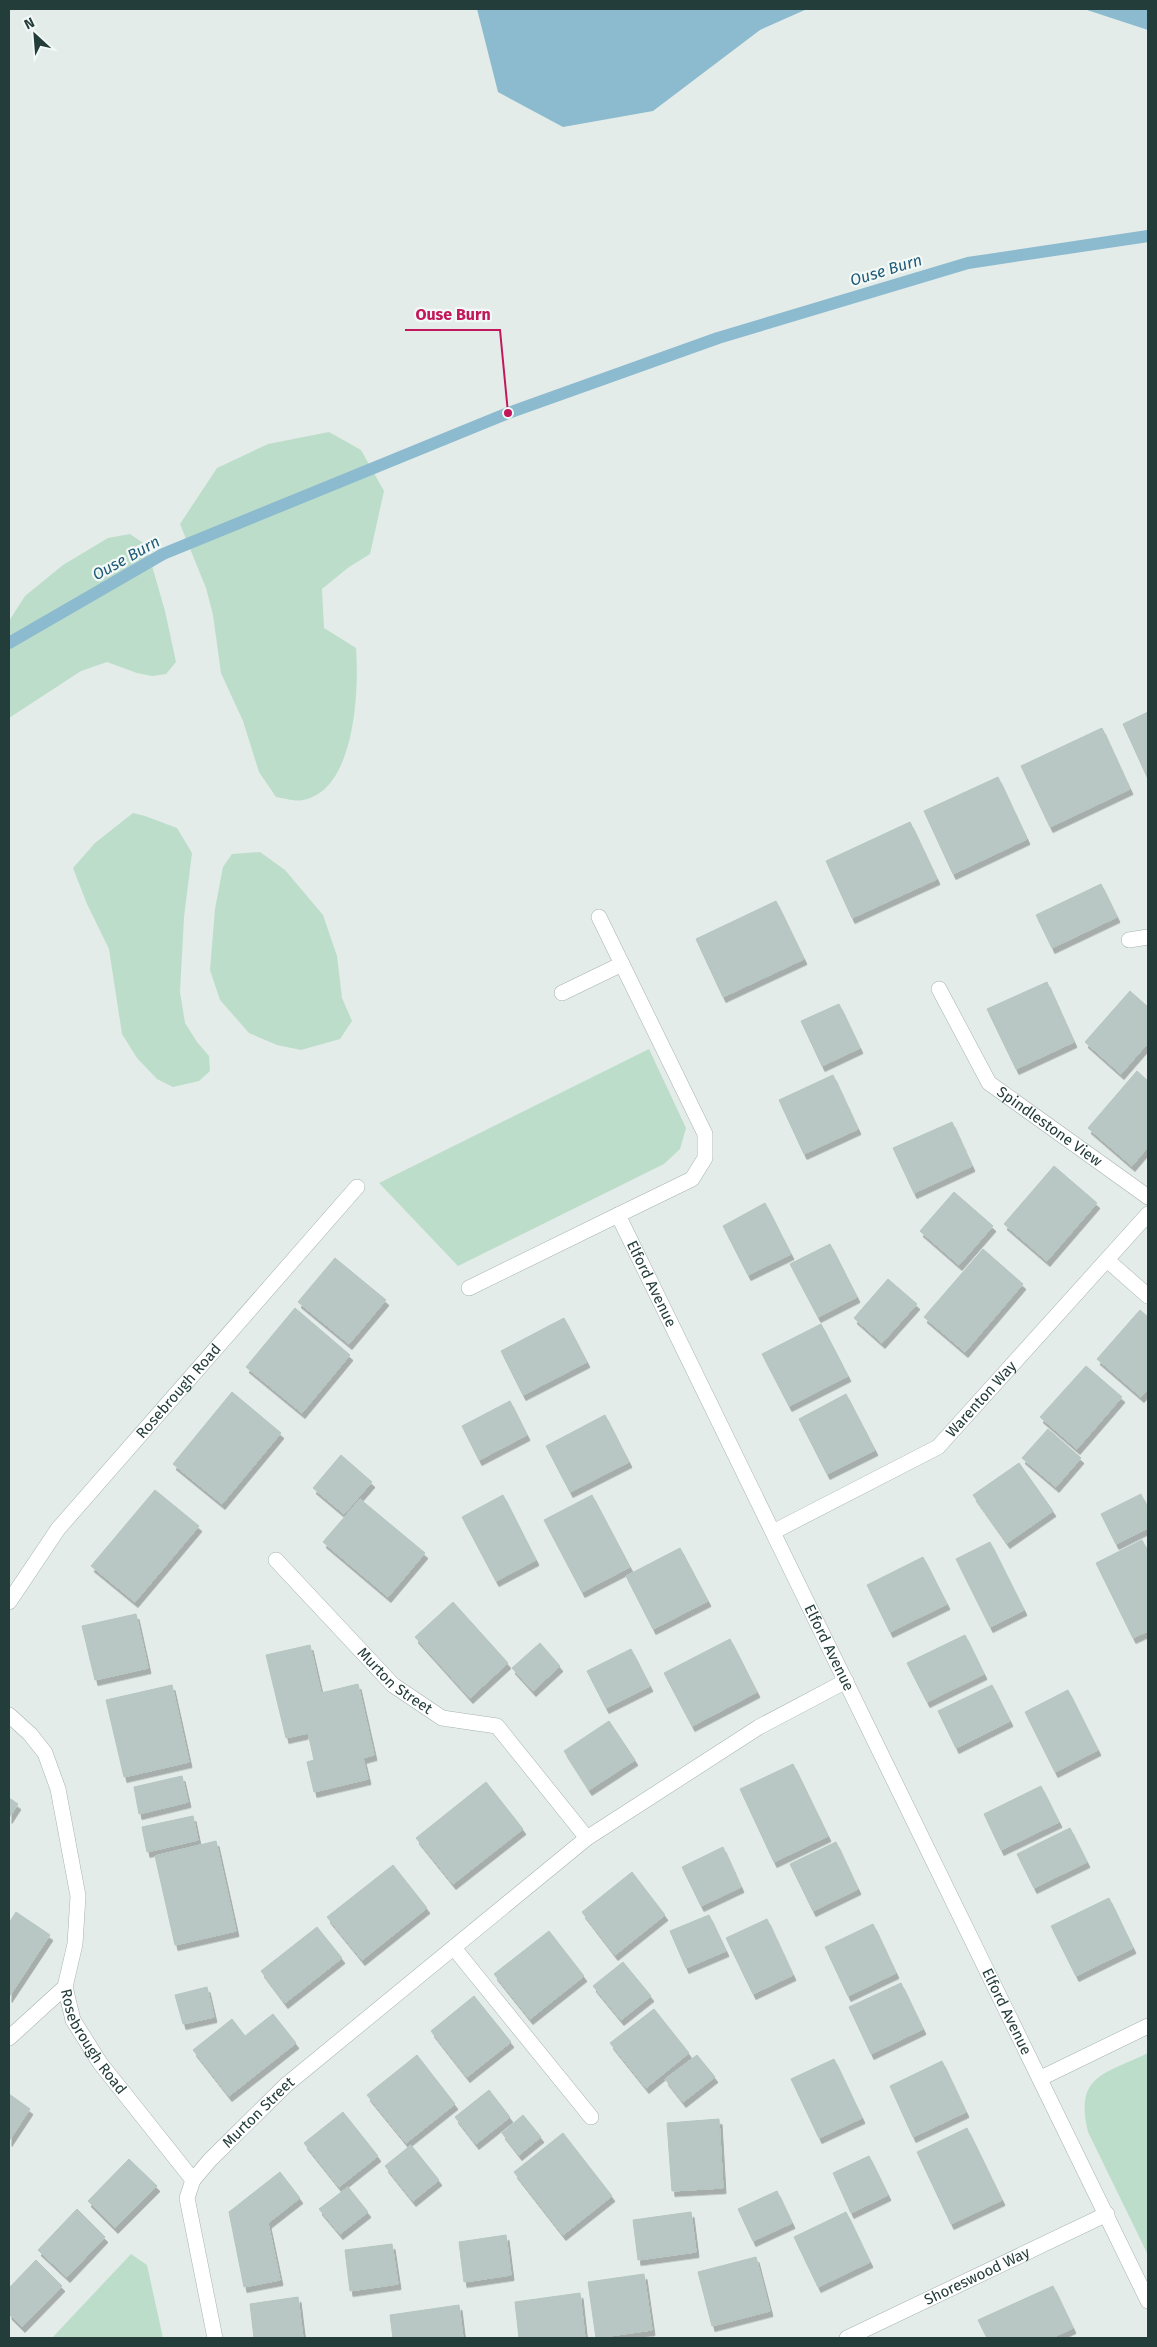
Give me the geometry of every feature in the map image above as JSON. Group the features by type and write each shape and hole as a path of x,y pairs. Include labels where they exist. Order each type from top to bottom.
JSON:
{"street":[{"path":"469,1288 692,1179 705,1158 705,1134 599,917"},
{"path":"1129,940 1148,937"},
{"path":"562,993 622,964"},
{"name":"Spindlestone View","path":"940,990 989,1083 1148,1197"},
{"name":"Rosebrough Road","path":"9,1602 58,1529 357,1187"},
{"name":"Warenton Way","path":"773,1532 938,1447 1148,1214"},
{"name":"Elford Avenue","path":"618,1215 1041,2078 1148,2301"},
{"path":"1107,1260 1148,1296"},
{"name":"Murton Street","path":"276,1560 393,1685 442,1718 497,1726 587,1838"},
{"name":"Murton Street","path":"215,2338 187,2198 193,2180 210,2160 286,2085 587,1838 759,1727 846,1681"},
{"name":"Rosebrough Road","path":"9,1715 30,1734 45,1754 58,1789 78,1896 75,1944 65,1987 73,2020 100,2063 193,2180"},
{"path":"454,1948 592,2117"},
{"path":"9,2038 65,1987"},
{"path":"1041,2078 1148,2026"},
{"name":"Shoreswood Way","path":"847,2338 1107,2214"}],"green space":[{"path":"329,432 361,450 384,491 370,554 349,567 322,589 324,628 356,648 355,711 344,758 334,778 321,792 303,800 293,800 276,797 259,772 243,721 221,673 213,615 206,588 180,524 217,468 268,444"},
{"path":"130,534 146,545 165,611 176,662 166,674 152,676 137,673 107,662 81,671 9,718 9,621 25,596 63,565 108,538"},
{"path":"133,813 177,828 192,853 184,917 180,992 185,1023 209,1056 210,1071 199,1081 173,1087 157,1079 137,1058 122,1034 109,949 87,904 73,868 95,843"},
{"path":"260,852 285,870 323,915 337,956 342,998 352,1021 340,1039 301,1050 277,1045 249,1033 220,1000 210,970 215,909 223,867 232,854"},
{"path":"649,1049 686,1128 680,1149 664,1164 458,1266 379,1183"},
{"path":"1148,2053 1148,2255 1088,2132 1085,2099 1089,2087 1106,2072"},
{"path":"131,2254 147,2265 163,2338 52,2338"}],"water":[{"path":"477,9 807,9 760,30 653,111 563,127 498,92"},
{"path":"1084,9 1148,9 1148,30"}],"building":[{"path":"1148,712 1148,779 1123,724"},
{"path":"1102,728 1130,789 1050,827 1021,766"},
{"path":"998,777 1027,839 953,874 924,811"},
{"path":"910,822 937,879 852,918 826,861"},
{"path":"1101,884 1117,917 1052,948 1036,915"},
{"path":"776,901 804,959 723,997 696,939"},
{"path":"1047,982 1074,1042 1016,1069 987,1009"},
{"path":"1130,991 1148,1007 1148,1043 1121,1074 1085,1042"},
{"path":"839,1004 860,1048 822,1066 801,1021"},
{"path":"1137,1071 1148,1081 1148,1147 1132,1166 1088,1128"},
{"path":"833,1075 858,1129 804,1154 779,1100"},
{"path":"952,1122 972,1166 914,1193 893,1148"},
{"path":"1054,1166 1097,1203 1047,1261 1004,1224"},
{"path":"954,1192 993,1226 959,1265 920,1231"},
{"path":"765,1203 791,1254 748,1275 723,1226"},
{"path":"830,1244 857,1297 818,1317 790,1264"},
{"path":"983,1249 1023,1284 965,1352 924,1317"},
{"path":"335,1258 386,1300 349,1344 298,1302"},
{"path":"888,1279 917,1304 882,1343 854,1318"},
{"path":"295,1308 350,1355 302,1413 246,1367"},
{"path":"1140,1310 1148,1317 1148,1389 1141,1397 1097,1359"},
{"path":"564,1318 587,1362 523,1395 501,1351"},
{"path":"821,1324 848,1376 789,1406 762,1354"},
{"path":"1086,1366 1122,1397 1077,1449 1040,1417"},
{"path":"232,1392 281,1433 222,1504 173,1464"},
{"path":"846,1394 875,1450 827,1474 799,1419"},
{"path":"510,1401 527,1435 479,1460 462,1426"},
{"path":"605,1415 629,1462 570,1492 546,1446"},
{"path":"1048,1429 1081,1458 1056,1487 1022,1458"},
{"path":"341,1455 372,1482 344,1514 313,1488"},
{"path":"1019,1463 1053,1511 1007,1543 973,1495"},
{"path":"155,1490 199,1526 135,1602 91,1566"},
{"path":"1141,1494 1148,1509 1148,1528 1116,1544 1101,1514"},
{"path":"503,1495 536,1560 496,1581 462,1517"},
{"path":"592,1495 630,1567 582,1592 544,1520"},
{"path":"360,1499 425,1553 388,1597 323,1542"},
{"path":"1142,1540 1148,1552 1148,1631 1133,1638 1096,1563"},
{"path":"990,1542 1024,1610 990,1627 956,1559"},
{"path":"680,1548 708,1601 653,1629 626,1576"},
{"path":"923,1557 947,1604 890,1632 867,1585"},
{"path":"453,1602 508,1663 470,1698 415,1637"},
{"path":"136,1614 148,1668 95,1680 82,1626"},
{"path":"965,1635 984,1674 927,1702 907,1663"},
{"path":"730,1639 757,1692 692,1726 664,1673"},
{"path":"540,1643 560,1666 533,1691 512,1668"},
{"path":"310,1645 321,1693 358,1684 374,1755 363,1758 368,1779 314,1792 307,1762 314,1760 308,1733 286,1738 266,1655"},
{"path":"631,1649 650,1686 606,1708 587,1671"},
{"path":"172,1685 189,1762 124,1777 106,1700"},
{"path":"992,1685 1010,1721 956,1748 938,1711"},
{"path":"1068,1690 1098,1750 1055,1772 1025,1712"},
{"path":"609,1721 635,1760 589,1790 564,1751"},
{"path":"793,1764 828,1836 774,1862 740,1789"},
{"path":"182,1776 188,1802 139,1814 134,1787"},
{"path":"486,1782 523,1829 453,1884 416,1838"},
{"path":"1041,1786 1059,1822 1001,1850 984,1814"},
{"path":"9,1798 18,1804 9,1818"},
{"path":"193,1816 198,1840 147,1852 142,1827"},
{"path":"1070,1828 1087,1862 1034,1888 1017,1854"},
{"path":"216,1841 236,1931 175,1945 155,1856"},
{"path":"836,1842 858,1889 813,1911 790,1864"},
{"path":"723,1847 741,1887 701,1906 682,1867"},
{"path":"393,1865 427,1908 362,1960 327,1917"},
{"path":"632,1872 665,1915 615,1955 582,1912"},
{"path":"1109,1898 1133,1948 1076,1976 1051,1926"},
{"path":"16,1912 50,1935 9,1997 9,1923"},
{"path":"709,1915 726,1951 686,1968 670,1931"},
{"path":"767,1919 793,1975 753,1994 726,1938"},
{"path":"873,1924 896,1973 848,1996 825,1947"},
{"path":"317,1927 342,1958 285,2003 261,1971"},
{"path":"549,1931 584,1976 530,2019 494,1974"},
{"path":"623,1962 651,1996 621,2020 593,1986"},
{"path":"901,1983 923,2029 871,2054 849,2007"},
{"path":"207,1987 214,2017 183,2024 175,1995"},
{"path":"474,1996 511,2042 467,2077 431,2031"},
{"path":"654,2009 689,2053 646,2088 610,2043"},
{"path":"273,2014 296,2043 229,2096 193,2050 232,2019 245,2036"},
{"path":"417,2055 455,2104 406,2143 367,2095"},
{"path":"697,2055 715,2077 683,2102 665,2079"},
{"path":"834,2059 862,2118 819,2138 791,2079"},
{"path":"942,2061 966,2112 913,2137 890,2086"},
{"path":"489,2090 510,2117 476,2144 455,2117"},
{"path":"9,2094 30,2109 9,2141"},
{"path":"343,2112 378,2156 339,2187 304,2143"},
{"path":"523,2115 541,2137 519,2155 502,2133"},
{"path":"719,2119 723,2188 672,2191 667,2123"},
{"path":"967,2128 1002,2200 951,2224 917,2152"},
{"path":"563,2133 612,2196 563,2235 514,2172"},
{"path":"411,2145 439,2180 413,2201 385,2166"},
{"path":"869,2156 888,2195 851,2213 833,2173"},
{"path":"129,2159 157,2186 115,2228 88,2201"},
{"path":"280,2172 300,2198 268,2223 280,2280 244,2287 229,2212"},
{"path":"348,2187 368,2212 340,2234 319,2209"},
{"path":"777,2191 792,2223 753,2241 738,2209"},
{"path":"77,2209 105,2237 67,2277 38,2250"},
{"path":"691,2212 696,2252 638,2260 633,2220"},
{"path":"846,2212 870,2262 818,2287 794,2237"},
{"path":"506,2235 511,2275 464,2282 459,2242"},
{"path":"392,2244 398,2284 350,2291 345,2250"},
{"path":"756,2257 770,2311 712,2326 698,2272"},
{"path":"36,2260 62,2286 22,2327 9,2314 9,2288"},
{"path":"644,2274 652,2330 596,2338 588,2282"},
{"path":"1053,2286 1073,2328 1052,2338 987,2338 978,2320"},
{"path":"580,2293 585,2338 519,2338 515,2302"},
{"path":"298,2297 303,2338 254,2338 250,2304"},
{"path":"459,2305 463,2338 393,2338 390,2315"}],"waterway":[{"name":"Ouse Burn","path":"9,643 163,554 508,413 718,338 968,263 1148,236"}],"place":[{"name":"Ouse Burn","path":"508,413"}]}
